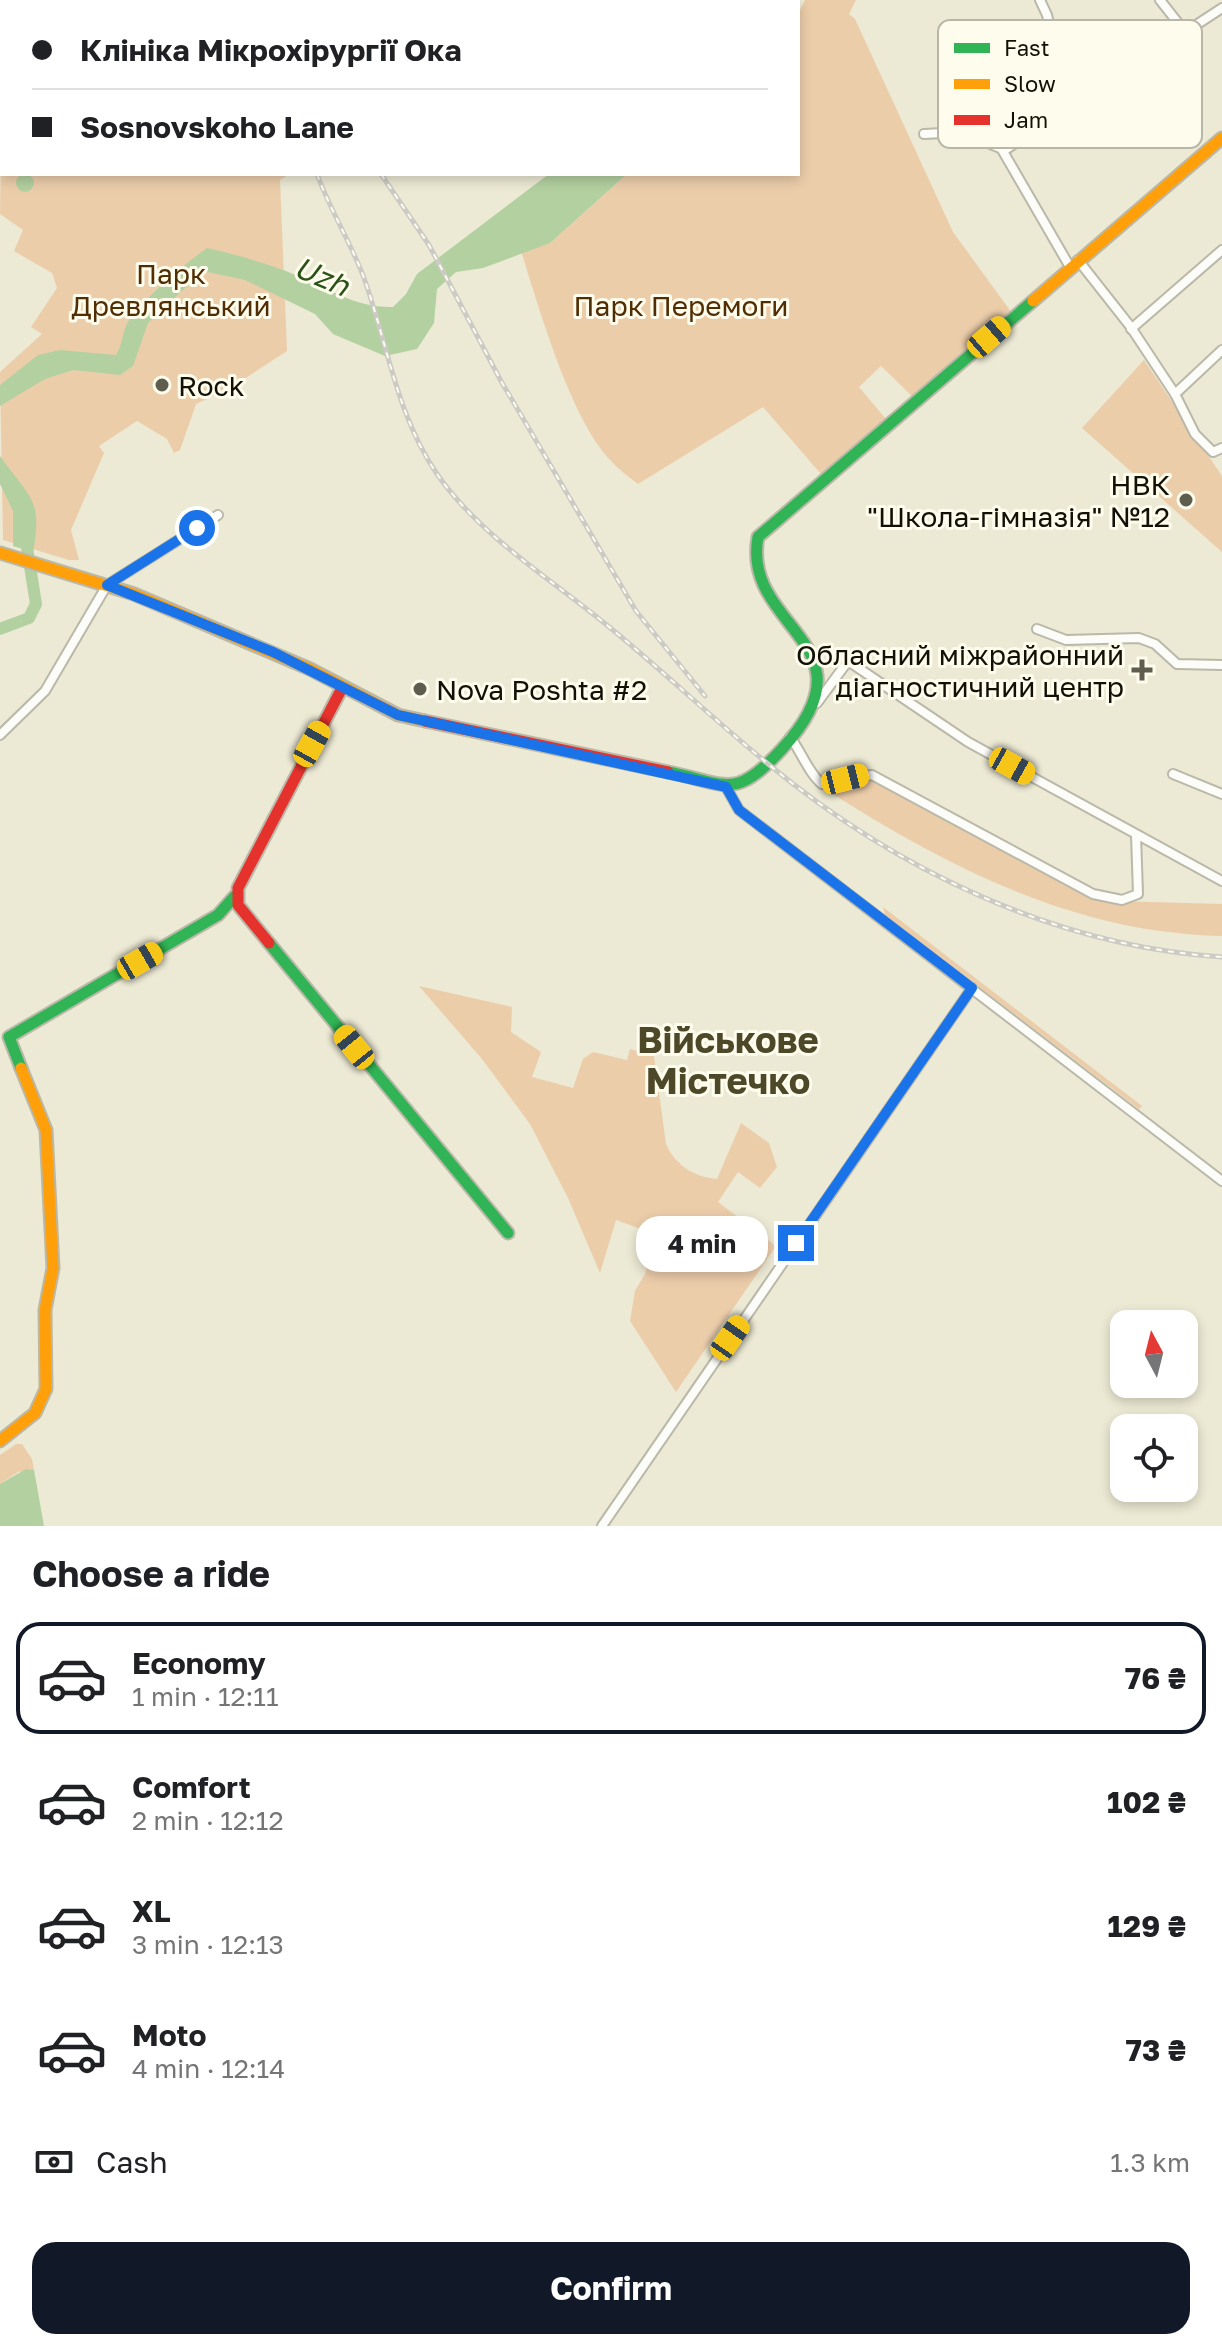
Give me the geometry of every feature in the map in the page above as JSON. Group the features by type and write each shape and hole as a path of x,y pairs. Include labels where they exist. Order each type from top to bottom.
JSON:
{"street":[{"path":"1040,0 1048,20"},
{"path":"1160,0 1176,20"},
{"path":"1202,22 1222,8"},
{"path":"924,134 938,133"},
{"path":"838,675 827,675 755,573 753,551 758,537 1222,138"},
{"path":"1000,148 1005,150 1074,263 1131,329 1175,394 1195,434 1209,449 1219,450"},
{"path":"1131,329 1222,250"},
{"path":"1175,394 1222,350"},
{"path":"0,735 45,691 107,585 218,515"},
{"path":"0,553 107,585 214,626 398,715 726,787 750,777 771,759 848,661 968,742 1222,881"},
{"path":"1037,629 1066,640 1139,638 1155,644 1177,664 1222,665"},
{"path":"814,659 819,688 814,706"},
{"path":"0,1441 35,1413 46,1389 45,1310 53,1268 46,1130 5,1040 218,915 235,896 342,688"},
{"path":"790,737 808,761 814,777 822,784 866,774 875,776 1093,894 1122,900 1138,894 1136,835"},
{"path":"1173,774 1222,794"},
{"path":"726,787 739,810 1222,1181"},
{"path":"235,896 244,914 508,1233"},
{"path":"602,1526 972,988"}],"green space":[{"name":"Парк Перемоги","path":"805,0 856,0 849,14 855,19 953,232 1012,313 913,397 881,366 859,387 886,419 821,474 763,407 638,484 610,460 582,417 557,361 521,251 550,243 625,176 800,176 800,10"},
{"name":"Парк Древлянський","path":"1,176 286,176 280,180 287,351 229,389 196,404 180,450 174,453 167,439 137,421 99,446 104,453 71,530 79,560 69,560 3,540 0,372 42,334 31,327 57,288 52,273 14,251 23,230 0,214"},
{"path":"1144,360 1222,476 1222,552 1082,428"},
{"path":"864,777 1091,896 1115,901 1222,904 1222,936 1167,932 1115,923 1014,891 918,844 825,789"},
{"path":"883,907 1142,1106 1139,1109 885,915"},
{"path":"419,986 512,1007 511,1032 541,1052 532,1077 573,1088 583,1059 593,1052 627,1060 630,1049 654,1056 666,1144 680,1164 693,1173 717,1179 741,1123 769,1143 777,1167 760,1188 738,1172 718,1202 776,1246 676,1392 630,1321 635,1291 645,1274 655,1234 616,1220 600,1273 568,1198 530,1124 482,1059"},
{"path":"16,1444 22,1444 32,1459 34,1470 18,1472 0,1484 0,1455"}],"shaded area":[{"path":"20,176 30,176 33,180 31,189 25,192 16,183"},
{"path":"546,176 625,176 550,243 483,268 456,272 437,289 434,323 417,349 385,356 333,334 315,314 245,280 203,271 148,323 133,366 120,375 73,370 45,379 0,406 0,385 38,355 60,350 116,355 131,317 175,273 207,248 276,268 344,297 379,307 393,307 406,294 417,274"},
{"path":"0,456 32,500 36,521 33,552 13,546 13,511 0,484"},
{"path":"26,1469 34,1470 44,1526 0,1526 0,1484"}],"waterway":[{"name":"Uzh","path":"0,629 29,618 36,604 25,535"}],"railway":[{"path":"318,176 364,278 402,403 423,451 454,496 495,537 608,626 767,763 816,801 923,868 980,896 1038,919 1098,937 1159,950 1222,957"},
{"path":"382,176 429,245 501,381 636,611 705,696"}],"traffic: fast":[{"path":"668,772 718,784 741,782 766,765 782,749 808,713 817,684 813,660 768,594 758,568 758,537 1033,301"},
{"path":"21,1068 9,1037 218,915 235,896"},
{"path":"269,943 508,1233"}],"traffic: slow":[{"path":"1033,301 1222,138"},
{"path":"0,553 134,594 310,669 398,715 425,721"},
{"path":"0,1441 35,1413 46,1389 45,1310 53,1268 46,1130 21,1068"}],"traffic: jam":[{"path":"269,943 238,905 238,888 342,688"},
{"path":"425,721 668,772"}],"place":[{"name":"Rock","path":"162,385"},
{"name":"НВК \"Школа-гімназія\" №12","path":"1186,500"},
{"name":"Обласний міжрайонний діагностичний центр","path":"1142,670"},
{"name":"Nova Poshta #2","path":"420,689"}],"district":[{"name":"Військове Містечко","path":"728,1060"}],"route":[{"path":"197,528 107,585 273,652 398,715 684,775 726,787 739,810 972,988 796,1243"}]}
